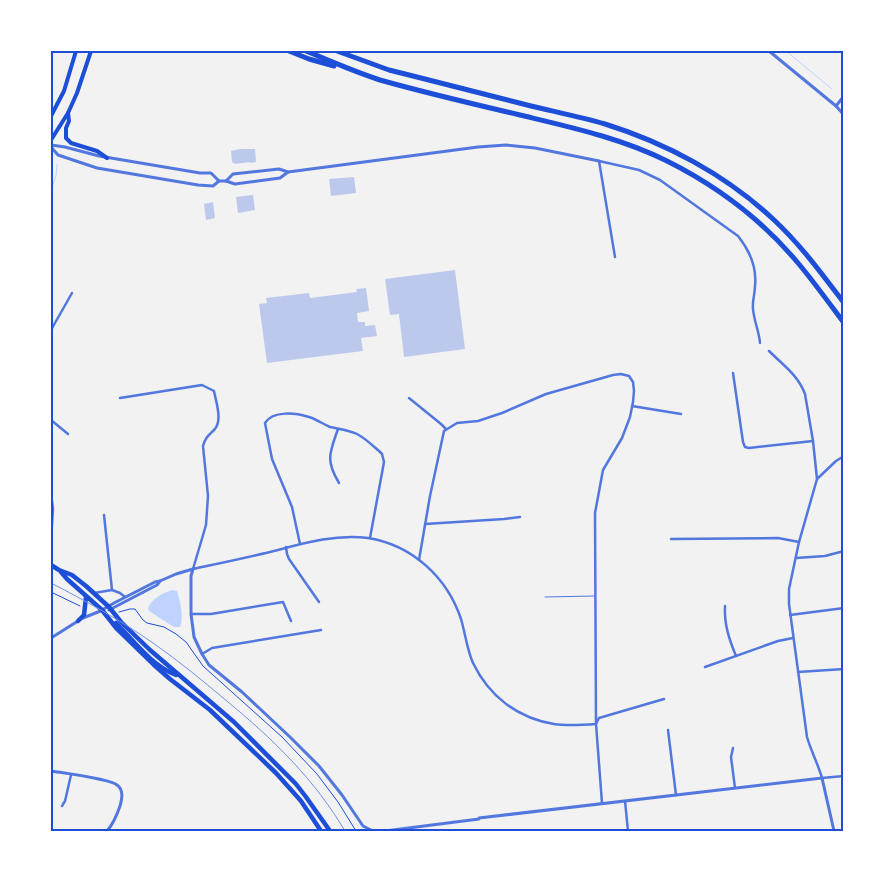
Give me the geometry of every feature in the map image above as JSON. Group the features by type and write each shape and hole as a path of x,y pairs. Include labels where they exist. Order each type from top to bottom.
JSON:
{"highway":[{"path":"289,51 309,59 407,87 605,137 667,161 694,176 749,214 798,262 844,323"},
{"path":"306,51 370,76"},
{"path":"337,51 398,72 604,124 651,141 677,153 735,188 773,219 800,247 844,303"}],"main road":[{"path":"51,116 64,91 76,51"},
{"path":"51,140 78,93 90,51"},
{"path":"68,113 69,121 66,128 66,138 71,143 97,151 107,158"},
{"path":"51,565 72,575 94,593 121,622 214,704 281,768 306,797 330,831"},
{"path":"59,570 161,667 180,676"},
{"path":"78,621 84,615 86,597"},
{"path":"102,610 117,629 154,665 210,710 276,773 301,801 321,831"}],"street":[{"path":"769,51 836,106 844,115"},
{"path":"836,106 844,96"},
{"path":"226,180 233,174 280,169 288,172 478,146 506,145 535,148 639,170 660,180 738,236 746,246 754,269 755,285 752,306 760,343"},
{"path":"51,146 65,146 107,158 211,174 219,181"},
{"path":"51,146 58,155 97,168 198,185 213,186 219,181 226,180 235,184 280,178 288,172"},
{"path":"599,161 615,257"},
{"path":"51,330 72,293"},
{"path":"769,351 798,378 805,394 813,441 817,479 799,542 789,589 790,615 807,737 810,749 818,764 834,831"},
{"path":"733,373 742,442 745,447 813,441"},
{"path":"419,560 444,431 456,423 478,421 546,394 614,375 629,376 633,382 634,391 632,406 622,438 603,470 595,513 596,724 602,803"},
{"path":"120,398 202,385 214,391 218,409 218,422 215,429 204,440 203,446 208,496 206,525 192,576 191,614 194,637 209,664 242,692 319,766 342,795 362,826 373,831"},
{"path":"409,398 446,430"},
{"path":"632,406 681,414"},
{"path":"300,544 292,507 272,459 265,423 272,416 294,414 308,417 329,426 357,434 382,454 384,462 370,539"},
{"path":"51,420 68,434"},
{"path":"338,428 330,459 332,472 339,483"},
{"path":"817,479 836,460 844,456"},
{"path":"51,540 52,500"},
{"path":"104,515 112,590"},
{"path":"425,524 520,517"},
{"path":"109,608 125,597 176,574 300,544 349,537 370,539 397,547 419,560 438,578 450,595 460,618 473,664 486,684 501,701 514,711 536,720 555,724 596,724"},
{"path":"671,539 778,538 799,542"},
{"path":"286,547 289,559 319,602"},
{"path":"796,558 825,556 844,551"},
{"path":"51,638 89,615 109,608 157,585 160,581"},
{"path":"94,593 112,590 125,597"},
{"path":"191,614 211,614 283,602 292,621"},
{"path":"725,606 728,635 736,656"},
{"path":"790,615 844,608"},
{"path":"202,654 212,648 321,630"},
{"path":"705,668 778,641 793,638"},
{"path":"798,672 844,669"},
{"path":"596,724 600,718 664,699"},
{"path":"668,730 676,795"},
{"path":"733,748 734,788"},
{"path":"51,771 102,780 119,786 122,792 122,800 107,831"},
{"path":"62,806 66,801 71,775"},
{"path":"385,831 602,803 844,776"},
{"path":"625,801 628,831"}],"lane":[{"path":"545,597 596,596"}],"path":[{"path":"51,592 82,607"},
{"path":"124,611 135,609 147,623 164,627 186,642 203,666 276,732 317,774 356,831"}],"water":[{"path":"172,590 177,591 180,604 182,619 180,627 174,627 149,611 148,608 158,597"}],"building":[{"path":"255,149 256,162 235,164 232,162 231,151"},
{"path":"354,177 356,193 331,196 329,179"},
{"path":"253,195 255,210 238,213 236,197"},
{"path":"213,202 215,218 206,220 204,204"},
{"path":"455,270 465,349 404,357 399,314 390,315 385,279"},
{"path":"366,288 369,311 357,313 358,322 365,322 365,326 375,325 377,336 361,338 363,351 267,363 259,304 267,303 266,298 309,293 310,298 357,292 356,289"}],"waterway":[{"path":"786,51 832,89"},
{"path":"51,190 56,176 57,164"}],"railway":[{"path":"51,583 103,611 153,643 191,671 245,716 307,778 345,831"}]}
